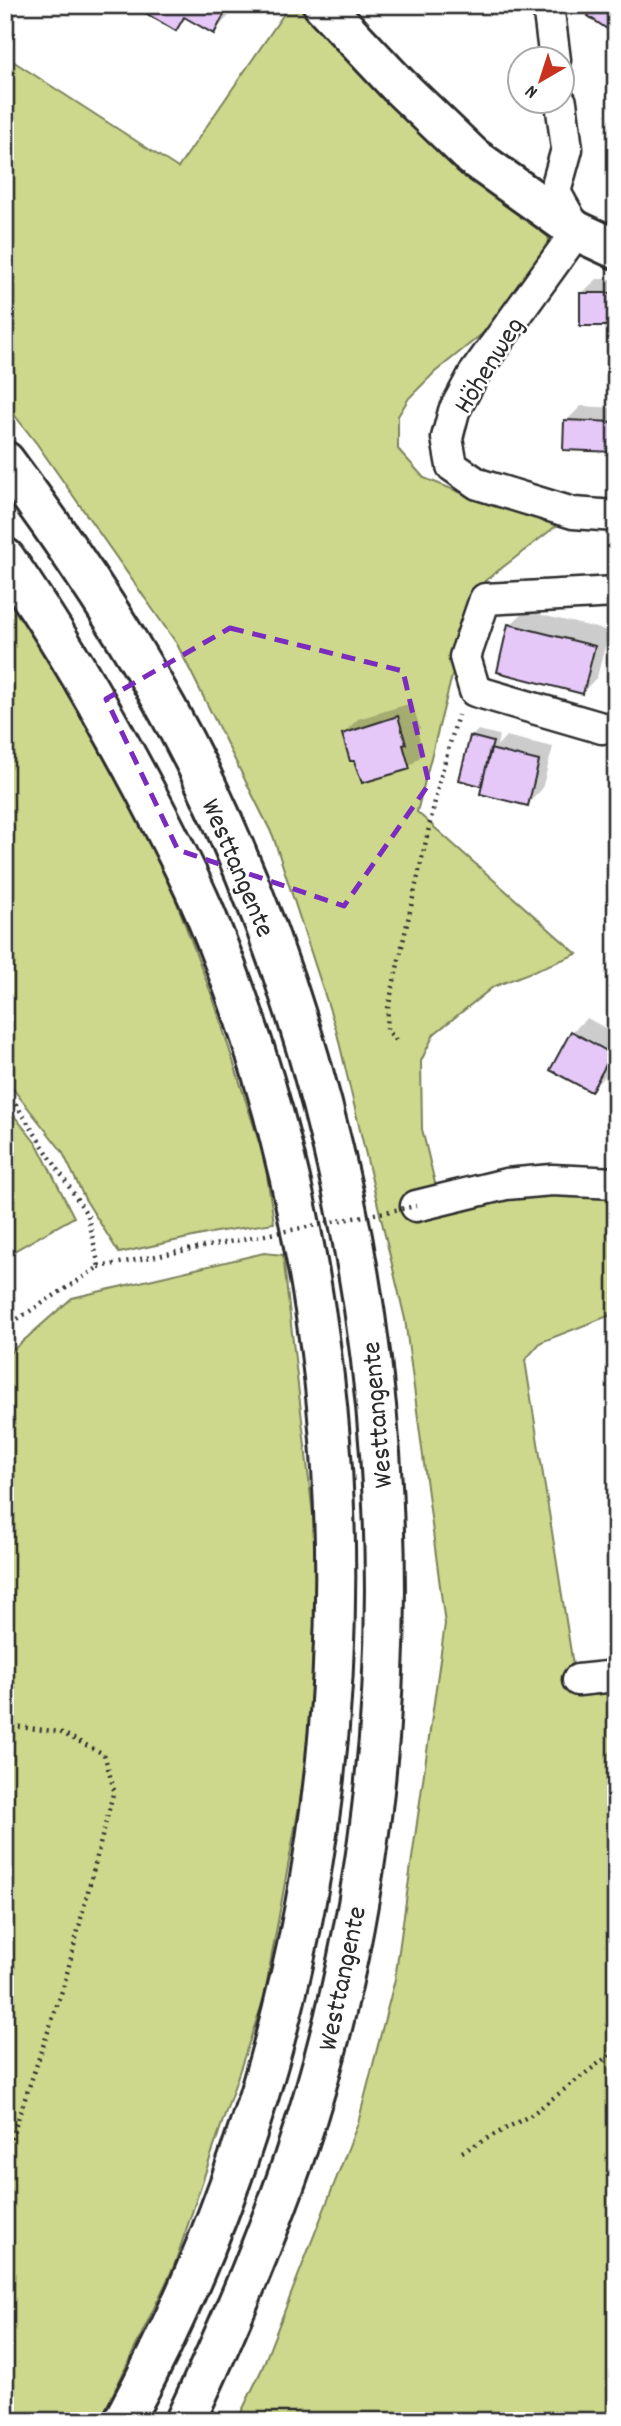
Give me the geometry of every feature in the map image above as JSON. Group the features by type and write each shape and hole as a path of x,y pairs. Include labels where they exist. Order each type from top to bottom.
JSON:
{"main road":[{"path":"323,5 398,85 473,158 577,231 616,249"},
{"name":"Westtangente","path":"5,461 91,583 146,674 197,766 237,853 302,1032 328,1124 356,1257 377,1405 385,1582 382,1691 374,1785 356,1906 321,2066 294,2157 226,2334 185,2421"},
{"name":"Westtangente","path":"5,558 72,661 162,824 202,908 235,992 287,1165 306,1253 322,1348 332,1444 336,1541 335,1650 330,1733 319,1828 303,1923 255,2110 224,2201 188,2290 123,2421"}],"street":[{"path":"548,5 553,46"},
{"path":"563,116 567,149 555,192 577,231"},
{"name":"Höhenweg","path":"577,231 474,374 454,411 447,438 452,466 478,484 573,513 616,516"},
{"path":"602,728 475,691 465,657 485,599 616,592"},
{"path":"416,1206 506,1184 552,1181 616,1183"},
{"path":"578,1680 616,1676"}],"path":[{"path":"396,1040 387,1030 388,1008 440,779 470,674"},
{"path":"5,1095 15,1103 88,1216 99,1267"},
{"path":"5,1327 99,1267 416,1206"},
{"path":"5,1725 60,1732 104,1754 114,1790 64,1985 5,2157"},
{"path":"462,2152 531,2115 616,2050"}],"highlighted area":[{"path":"230,628 403,671 429,784 344,906 178,850 106,699"}],"green space":[{"path":"290,5 296,5 410,123 548,237 552,252 498,321 435,372 409,398 398,416 398,449 424,478 472,497 560,523 485,581 462,637 417,812 577,954 493,987 434,1034 421,1061 422,1129 440,1204 616,1183 616,1316 608,1316 541,1342 525,1360 575,1678 616,1681 616,2421 237,2421 261,2371 358,2123 395,1979 445,1624 405,1319 336,1029 273,836 177,644 37,444 5,403 5,56 178,168"},
{"path":"5,588 62,675 121,782 175,898 214,1001 265,1161 274,1223 216,1232 119,1253 85,1199 62,1151 13,1089 5,1083"},
{"path":"5,1104 38,1146 74,1217 5,1256"},
{"path":"264,1253 283,1255 317,1550 309,1751 264,1998 174,2266 107,2407 98,2421 5,2421 5,1357 72,1298"}],"building":[{"path":"132,5 229,5 214,34 184,17 176,31"},
{"path":"596,5 616,5 616,31 613,33 588,16"},
{"path":"580,293 616,293 616,326 580,326"},
{"path":"564,420 616,422 616,452 563,450"},
{"path":"508,624 595,646 583,694 497,672"},
{"path":"398,716 410,769 362,783 354,761 350,761 342,734"},
{"path":"470,736 493,742 481,786 459,780"},
{"path":"490,749 539,761 528,806 480,794"},
{"path":"571,1031 612,1054 591,1092 550,1070"},
{"path":"616,1575 616,1630 609,1576"}]}
